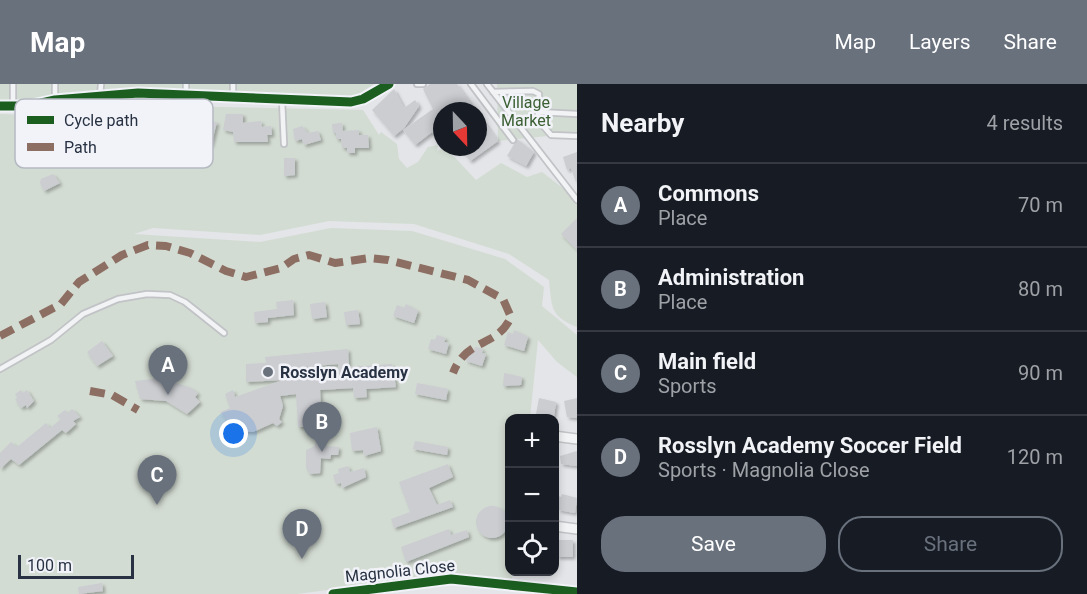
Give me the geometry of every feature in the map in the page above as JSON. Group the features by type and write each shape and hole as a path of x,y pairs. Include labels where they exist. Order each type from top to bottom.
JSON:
{"street":[{"path":"66,99 138,93 351,102 363,99 389,84"},
{"path":"0,106 13,106"},
{"path":"559,437 577,439"},
{"path":"559,527 577,529"},
{"name":"Magnolia Close","path":"333,594 451,579 577,592"}],"lane":[{"path":"13,84 13,106"},
{"path":"100,84 100,96"},
{"path":"186,84 186,96"},
{"path":"233,84 233,98"},
{"path":"417,84 423,84"},
{"path":"471,84 513,140"},
{"path":"488,84 560,181 577,200"},
{"path":"493,92 538,92 539,121 551,135 577,136"},
{"path":"282,100 284,144"},
{"path":"538,112 577,114"},
{"path":"0,369 51,340 83,314 118,298 138,295 170,295 203,315 224,333"}],"green space":[{"path":"0,84 374,84 352,98 122,90 48,99 15,99 15,103 7,104 0,102"},
{"name":"Village Market","path":"497,84 577,84 577,133 498,141"},
{"name":"Rosslyn Academy","path":"213,107 363,110 379,135 381,132 397,144 399,159 407,168 418,162 428,147 433,146 433,156 453,156 476,180 501,163 527,177 542,172 577,199 577,327 562,319 554,310 549,280 509,254 414,224 329,221 260,235 153,228 134,234 260,242 331,228 412,231 505,259 544,287 542,306 577,335 577,377 557,362 538,340 530,414 505,414 505,576 512,576 512,579 449,574 297,594 0,594 0,114 15,114 15,168 213,168"}],"building":[{"path":"430,84 457,84 470,102 433,102 433,109 423,89"},
{"path":"394,89 404,108 415,100 419,106 404,128 394,136 372,110"},
{"path":"433,109 433,133 415,145 403,130"},
{"path":"226,114 243,114 243,123 261,121 262,127 271,126 272,135 267,135 268,142 234,142 233,132 223,130"},
{"path":"213,122 217,122 213,137"},
{"path":"342,123 343,131 359,130 359,135 368,135 369,148 355,148 355,153 347,153 347,148 342,148 341,139 336,139 336,133 333,133 332,124"},
{"path":"302,126 308,133 318,131 321,140 304,145 302,139 295,141 293,129"},
{"path":"487,126 498,141 487,149"},
{"path":"517,139 534,152 526,166 507,156"},
{"path":"577,152 576,182 571,168 567,170 563,157"},
{"path":"466,156 477,156 470,161"},
{"path":"284,158 295,158 295,175 284,176"},
{"path":"53,174 60,183 44,191 40,183 41,179"},
{"path":"577,218 577,250 561,234"},
{"path":"293,300 294,315 268,318 268,322 255,323 254,312 277,309 276,302"},
{"path":"325,302 327,317 312,319 310,304"},
{"path":"406,304 418,311 414,323 393,316 397,305 404,308"},
{"path":"358,310 360,324 346,325 344,312"},
{"path":"514,330 528,337 524,351 504,345 508,332 513,334"},
{"path":"437,335 446,338 444,342 449,343 446,354 428,349 431,339 435,340"},
{"path":"102,341 113,356 97,366 87,352"},
{"path":"475,347 483,349 482,353 486,354 482,366 466,361 469,349 474,351"},
{"path":"348,349 349,367 392,364 396,387 366,389 367,397 354,398 353,388 320,390 322,426 298,427 296,394 280,396 283,406 279,419 282,422 277,426 273,423 253,432 238,431 220,412 230,408 225,394 233,390 235,397 283,380 246,382 246,364 266,363 265,357","holes":["338,364 339,376 283,380 282,369"]},
{"path":"504,373 522,377 521,385 503,386"},
{"path":"161,378 191,388 198,393 195,397 200,402 187,414 166,401 140,399 135,381"},
{"path":"417,383 448,389 446,400 415,394"},
{"path":"21,390 23,393 27,390 34,401 27,408 26,405 21,408 15,399 18,398 15,394"},
{"path":"539,398 556,402 554,414 536,414"},
{"path":"577,398 577,418 567,417 564,401"},
{"path":"72,409 80,417 73,421 76,424 66,433 62,430 19,465 11,459 0,469 0,453 11,442 17,447 46,423 50,428 61,419 57,416 65,410 68,413"},
{"path":"377,427 381,451 364,456 363,450 352,451 350,433"},
{"path":"317,428 323,428 322,446 339,447 338,455 331,455 330,459 321,458 320,473 310,474 306,468 306,450 315,446"},
{"path":"415,441 448,447 447,455 413,449"},
{"path":"577,451 577,466 561,464 560,456"},
{"path":"448,464 453,477 429,488 437,505 450,500 453,507 394,528 391,519 410,512 399,482"},
{"path":"348,466 350,472 364,468 366,477 342,488 341,483 336,484 333,475 339,473 338,469"},
{"path":"562,494 577,498 575,513 559,510 559,496"},
{"path":"492,506 503,511 505,530 503,533 492,538 481,533 476,522 481,511"},
{"path":"449,529 451,535 467,530 469,537 406,562 401,547"},
{"path":"559,540 573,540 573,557 559,557"},
{"path":"102,583 103,591 79,594 78,587"}],"marked path":[{"path":"0,336 61,304 79,282 122,255 148,245 166,246 190,253 226,271 246,277 281,268 294,259 309,255 335,263 370,258 388,260 468,280 503,299 511,317 505,327 498,334 466,353 453,373"},
{"path":"90,391 112,395 138,410"}],"cycle path":[{"path":"67,99 138,93 351,102 363,99 389,84"},
{"path":"0,106 15,106"},
{"path":"333,594 451,579 577,592"}],"place":[{"name":"Rosslyn Academy","path":"268,372"},
{"name":"Commons","path":"168,395"},
{"name":"Administration","path":"322,452"},
{"name":"Main field","path":"157,505"},
{"name":"Rosslyn Academy Soccer Field","path":"302,559"}]}
